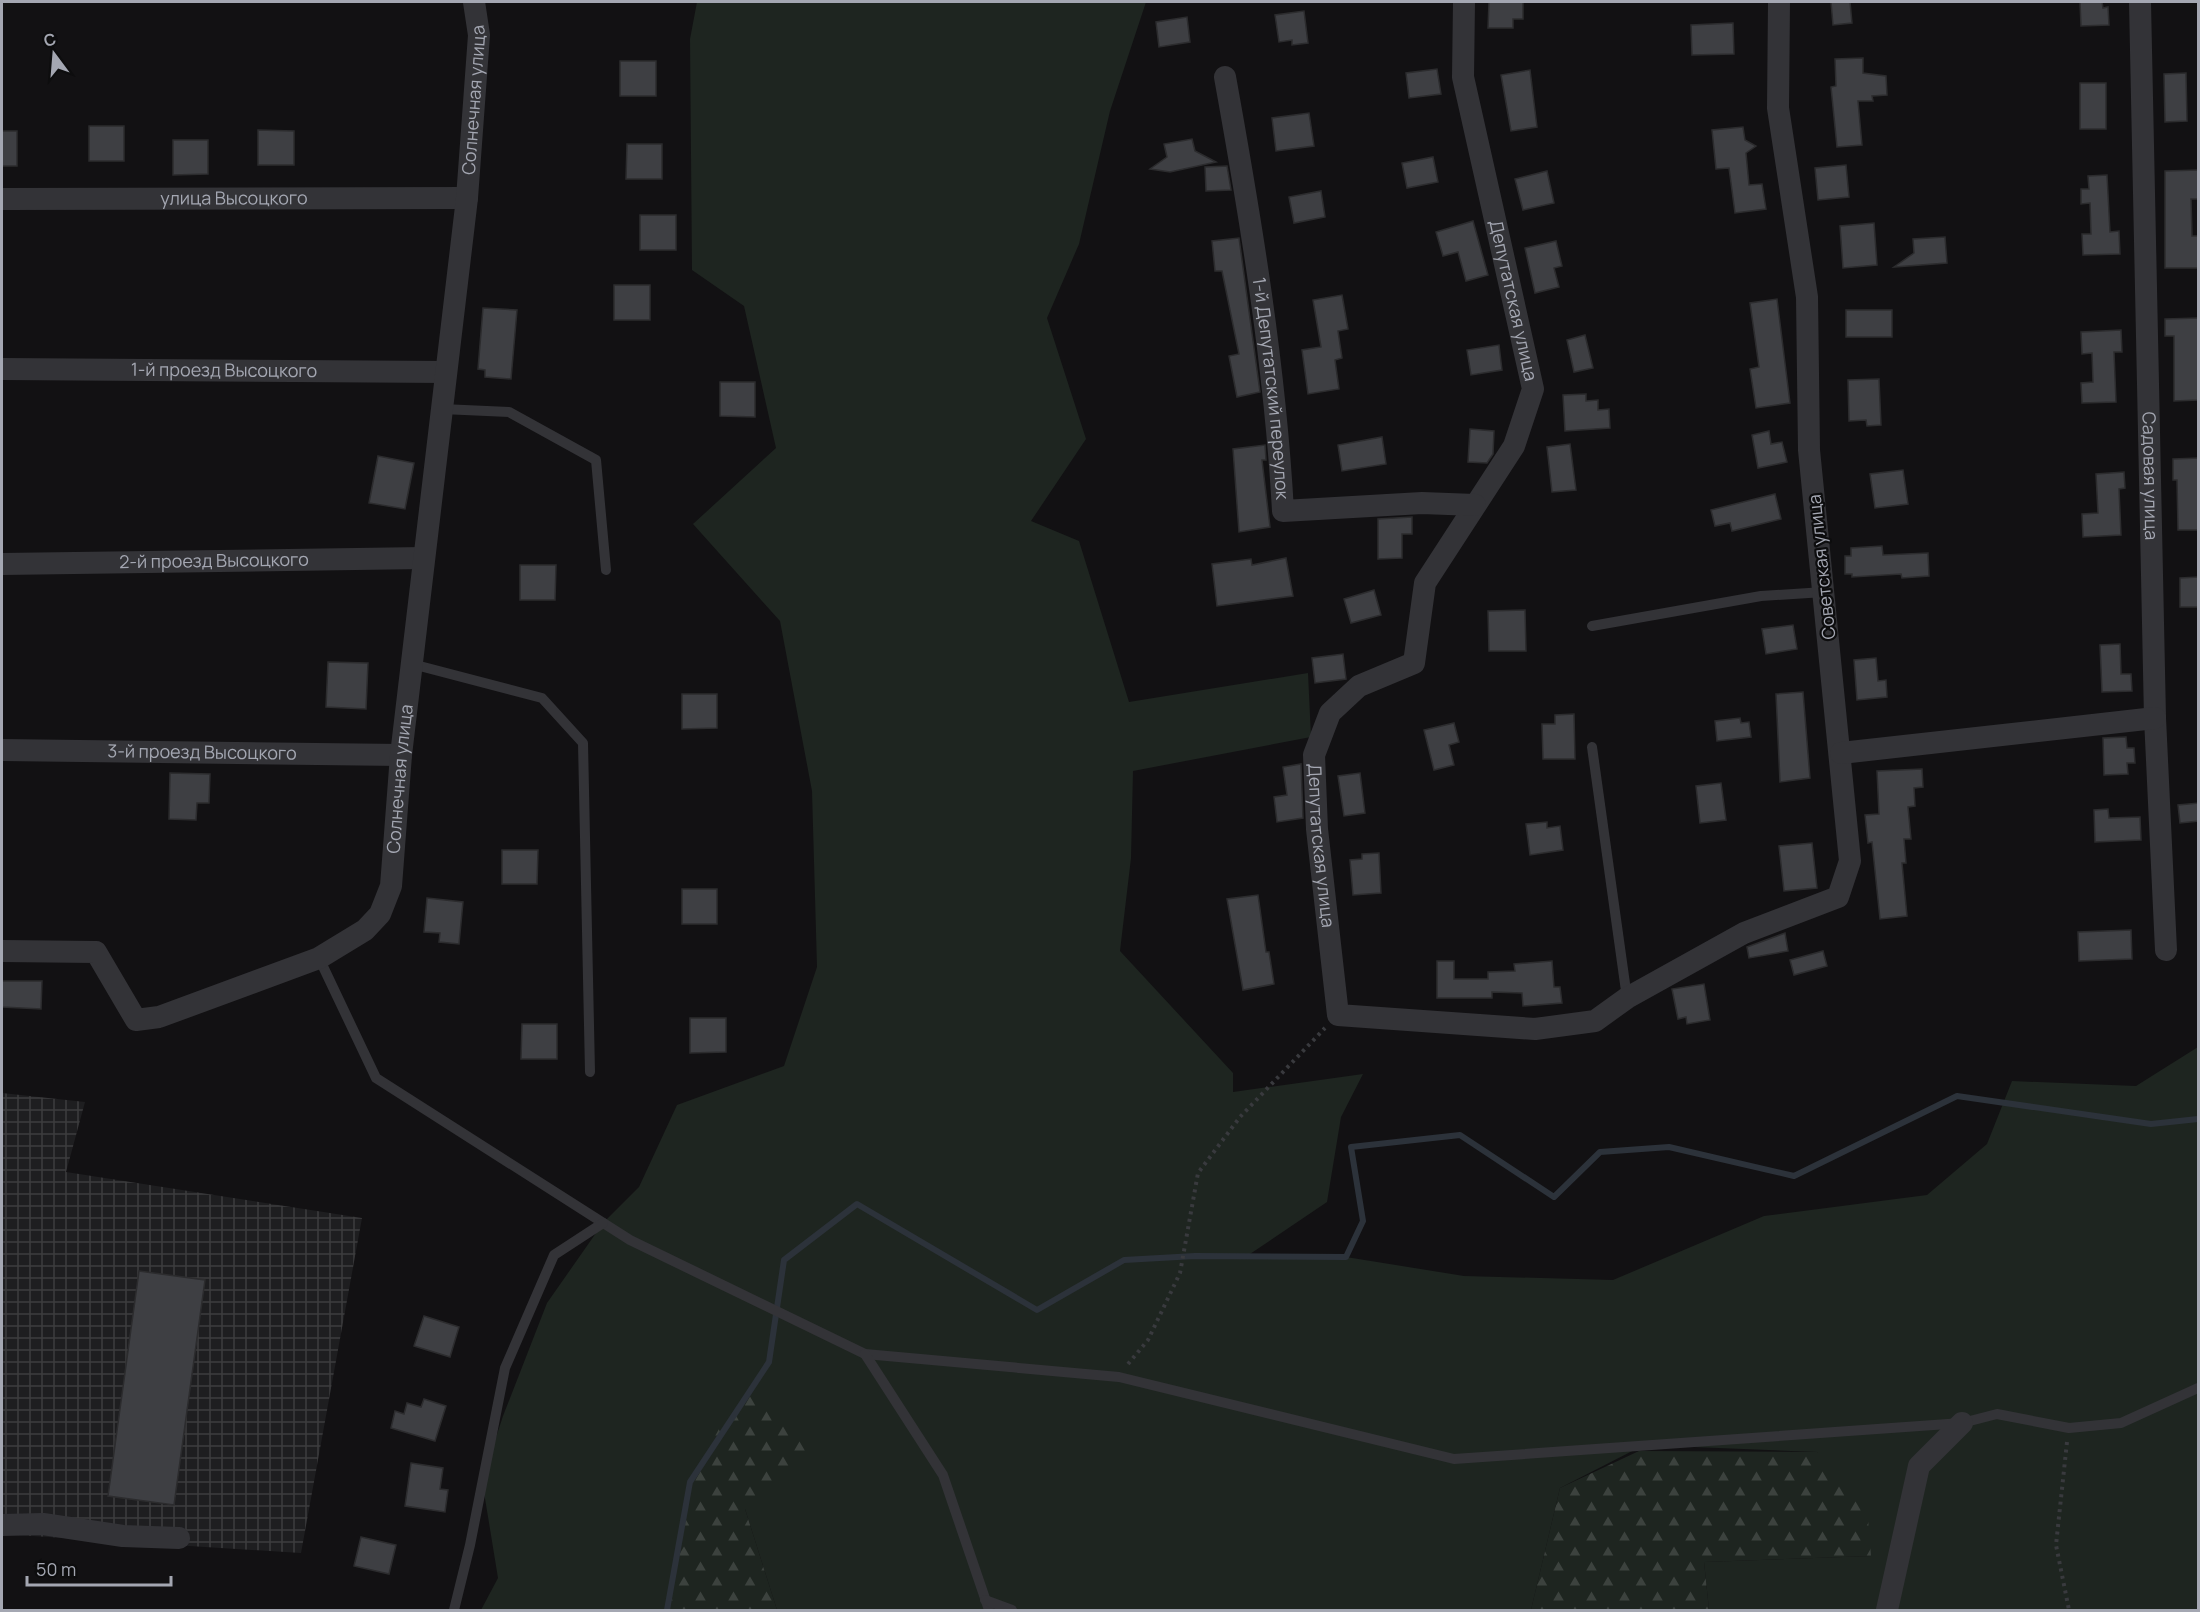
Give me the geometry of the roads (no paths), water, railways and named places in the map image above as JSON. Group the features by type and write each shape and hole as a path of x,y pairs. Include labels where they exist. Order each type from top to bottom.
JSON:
{"street":[{"name":"Солнечная улица","path":"2,951 96,952 136,1020 159,1017 319,957 365,930 380,914 391,886 401,755 466,198 479,35 474,2"},
{"name":"Депутатская улица","path":"1464,2 1463,76 1533,390 1514,447 1425,583 1414,663 1359,686 1330,713 1314,755 1317,829 1338,1015 1535,1029 1595,1021 1627,998"},
{"name":"Советская улица","path":"1627,998 1744,933 1838,897 1850,861 1809,450 1807,297 1778,108 1779,2"},
{"name":"Садовая улица","path":"2140,2 2155,718 2166,950"},
{"name":"1-й Депутатский переулок","path":"1225,77 1270,346 1283,511 1422,503 1475,505"},
{"name":"улица Высоцкого","path":"2,199 466,198"},
{"name":"1-й проезд Высоцкого","path":"2,369 446,372"},
{"name":"2-й проезд Высоцкого","path":"2,564 424,558"},
{"path":"1841,753 2155,718"},
{"name":"3-й проезд Высоцкого","path":"2,750 401,755"},
{"path":"1887,1611 1919,1466 1962,1423"},
{"path":"2,1525 43,1524 123,1536 179,1538"}],"lane":[{"path":"442,409 509,412 596,460 606,570"},
{"path":"1592,626 1761,596 1824,592"},
{"path":"412,664 542,698 583,743 590,1072"},
{"path":"1592,747 1627,998"},
{"path":"319,957 376,1078 630,1240 865,1354 1119,1377 1454,1459 1962,1423 1997,1414 2069,1428 2121,1423 2199,1388"},
{"path":"454,1611 470,1545 505,1368 554,1255 603,1223"},
{"path":"865,1354 943,1475 987,1605 1012,1611"}],"waterway":[{"path":"667,1610 690,1482 769,1362 784,1260 857,1204 1037,1310 1124,1260 1195,1256 1346,1257 1363,1221 1351,1147 1460,1135 1554,1197 1600,1152 1669,1147 1794,1176 1957,1096 2151,1124 2198,1119"}]}
